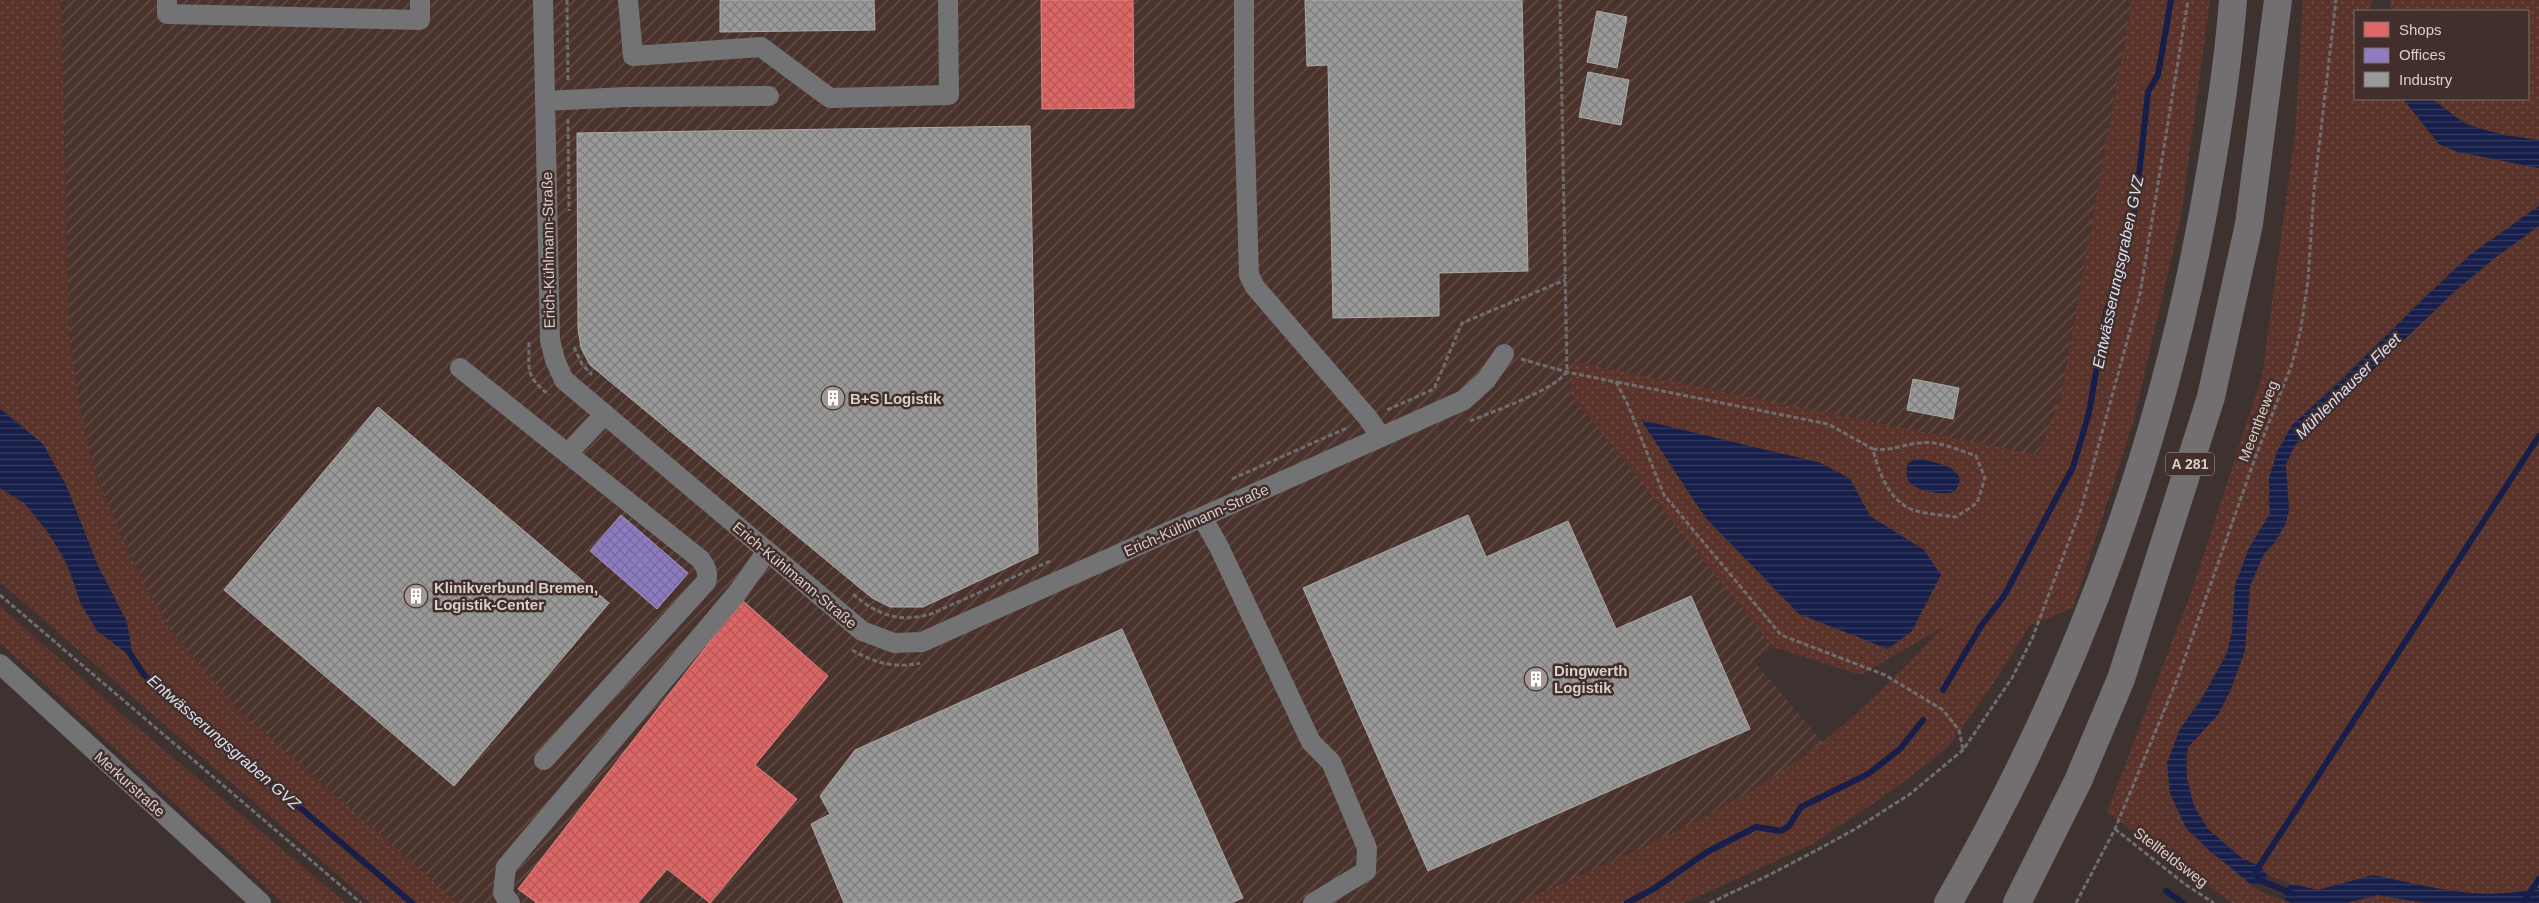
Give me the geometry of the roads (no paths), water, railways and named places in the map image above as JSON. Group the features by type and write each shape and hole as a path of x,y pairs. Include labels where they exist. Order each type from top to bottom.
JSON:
{"highway":[{"name":"A 281","path":"1948,903 2024,762 2072,656 2128,509 2161,400 2184,313 2204,211 2219,117 2234,0"},
{"name":"A 281","path":"2017,903 2078,781 2122,679 2211,397 2249,224 2278,0"}],"street":[{"path":"167,0 167,14 420,20 420,0"},
{"name":"Erich-Kühlmann-Straße","path":"543,0 550,340 555,360 564,380 862,631 894,643 922,642 1464,400 1486,380 1504,354"},
{"path":"628,0 633,56 761,47 830,98 949,95 948,0"},
{"path":"1244,0 1244,107 1250,275 1255,287 1368,418 1381,437"},
{"path":"545,101 769,96"},
{"path":"460,368 700,559 706,568 708,576 706,582 544,760"},
{"path":"568,453 605,414"},
{"path":"1202,517 1219,547 1310,742 1331,762 1367,848 1366,872 1313,903"},
{"path":"510,903 503,893 506,867 738,592 767,551"},
{"name":"Merkurstraße","path":"0,664 261,903"}],"water":[{"path":"2404,100 2433,100 2467,125 2504,135 2539,140 2539,168 2458,152 2439,144"},
{"path":"2539,206 2539,226 2496,257 2455,291 2295,445 2286,464 2289,510 2286,523 2275,542 2264,554 2250,586 2245,650 2231,689 2218,715 2188,747 2186,758 2187,779 2194,806 2208,829 2243,859 2260,866 2267,875 2265,882 2253,886 2210,851 2186,828 2170,793 2167,763 2180,729 2200,702 2227,653 2232,632 2235,585 2248,550 2270,513 2269,478 2277,452 2292,425 2340,382 2422,300 2471,254"},
{"path":"0,409 43,444 66,485 98,566 127,622 133,658 97,631 81,604 67,563 47,531 24,503 0,488"},
{"path":"1641,420 1821,463 1850,479 1870,516 1924,550 1941,575 1912,631 1888,649 1799,614 1705,517"},
{"path":"1915,459 1931,461 1948,467 1955,472 1959,477 1959,484 1954,492 1929,492 1911,484 1907,478 1907,464"},
{"path":"2373,875 2435,888 2476,893 2496,894 2539,888 2539,903 2425,903 2378,895 2346,903 2291,903 2285,900 2284,890 2291,884 2318,890"}],"waterway":[{"name":"Entwässerungsgraben GVZ","path":"1943,690 1981,626 2004,596 2073,467 2089,413 2106,312 2122,267 2136,203 2148,92 2158,75 2171,0"},
{"path":"2256,871 2539,436"},
{"name":"Entwässerungsgraben GVZ","path":"129,652 144,675 412,903"},
{"name":"Entwässerungsgraben GVZ","path":"1627,903 1655,888 1707,852 1756,827 1781,831 1789,826 1801,807 1868,774 1900,749 1923,720"},
{"name":"Mühlenhauser Fleet","path":"2257,879 2291,893"},
{"path":"2523,903 2539,879"},
{"path":"2166,891 2183,903"}],"place":[{"name":"B+S Logistik","path":"833,398"},
{"name":"Klinikverbund Bremen, Logistik-Center","path":"416,596"},
{"name":"Dingwerth Logistik","path":"1536,679"}]}
